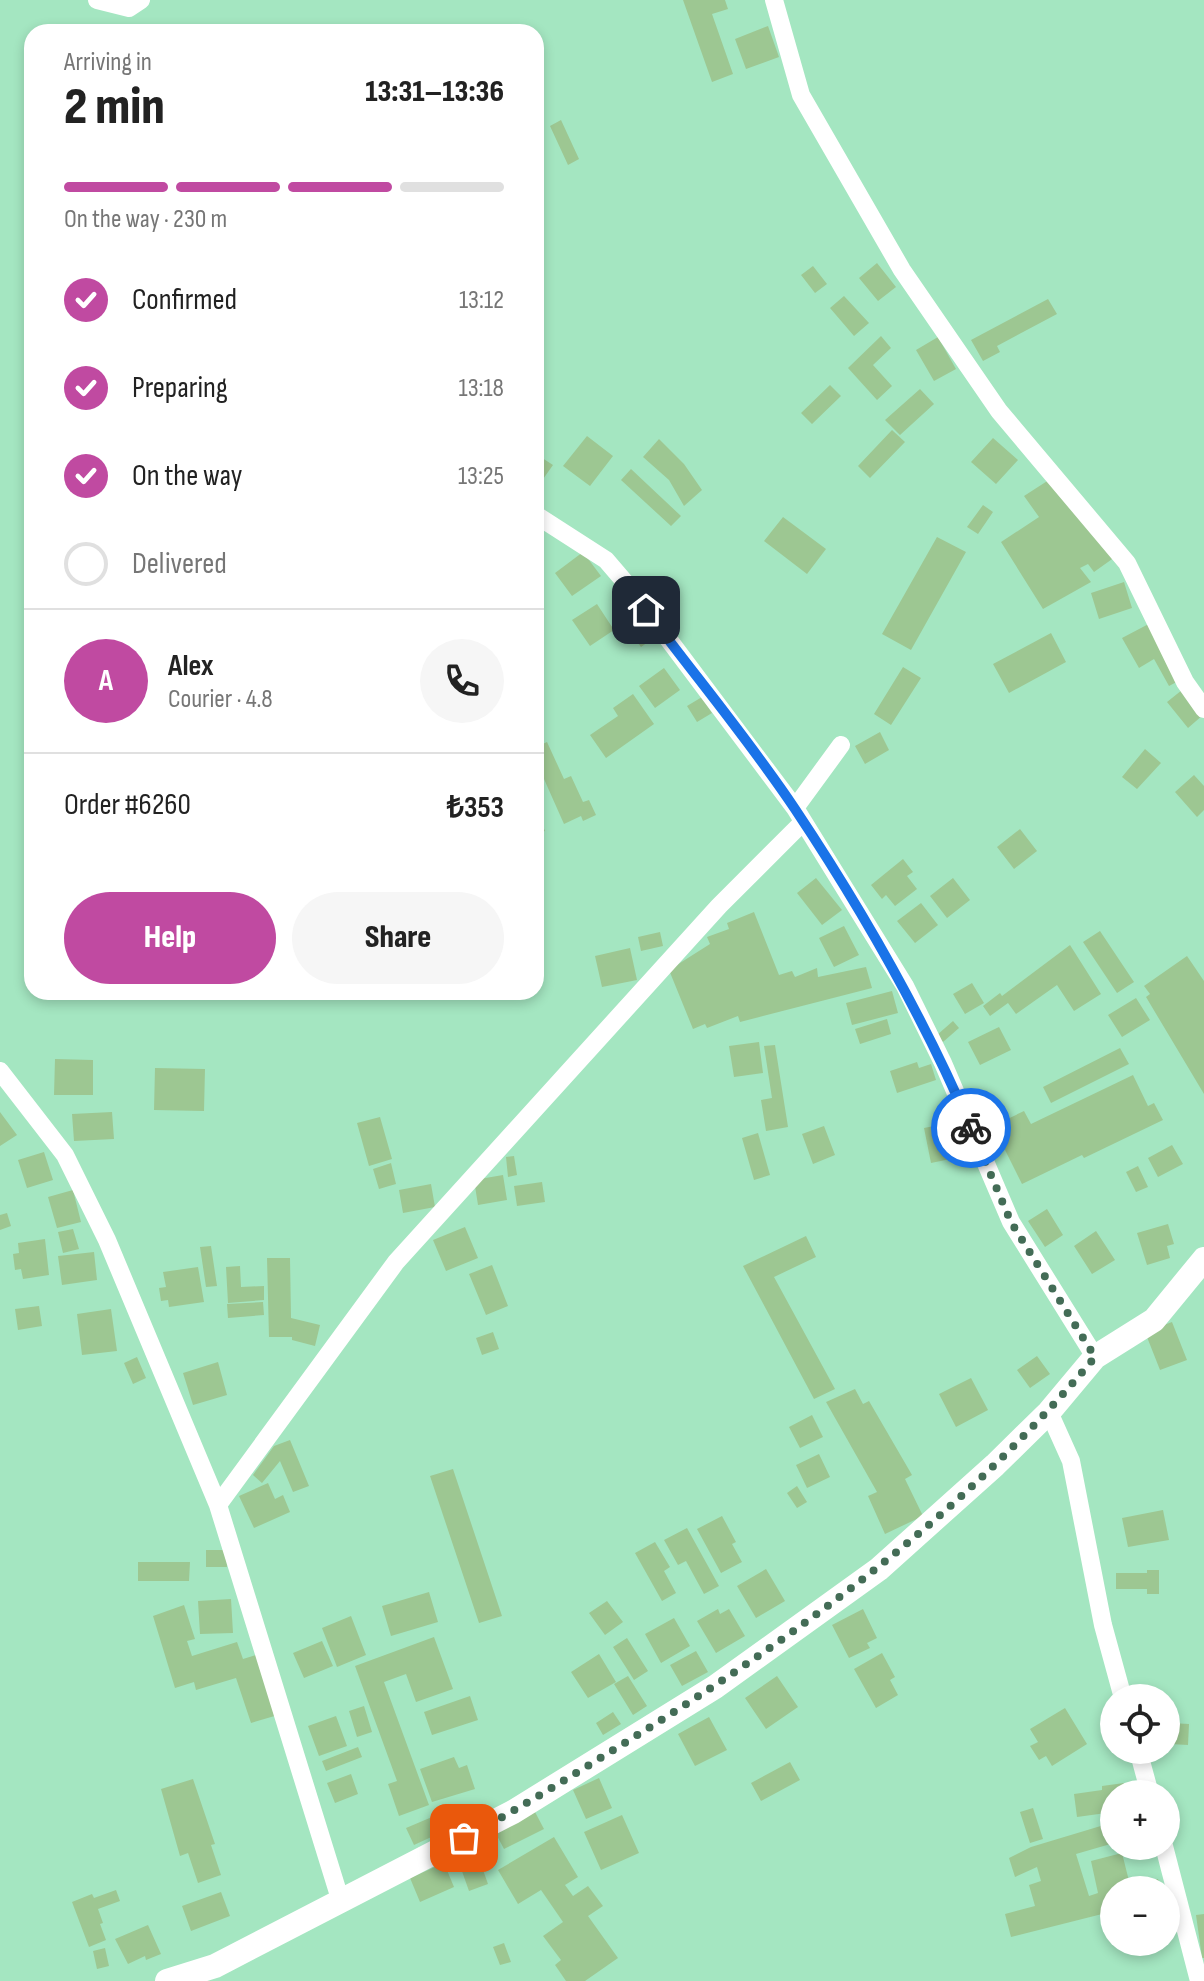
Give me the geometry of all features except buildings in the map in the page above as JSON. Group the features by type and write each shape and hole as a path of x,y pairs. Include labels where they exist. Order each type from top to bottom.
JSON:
{"street":[{"path":"97,0 129,8 141,0"},
{"path":"774,0 801,95 902,270 999,411 1127,563 1185,682 1204,709"},
{"path":"544,520 606,560 799,815 905,986 943,1063 1011,1222 1095,1357"},
{"path":"218,1505 396,1262 799,815 841,745"},
{"path":"0,1071 65,1155 107,1240 218,1505 341,1902"},
{"path":"167,1981 215,1966 513,1812 715,1687 879,1569 1049,1412 1095,1357 1154,1320 1204,1259"},
{"path":"1049,1412 1071,1461 1103,1625 1119,1684"},
{"path":"1168,1860 1199,1981"}],"way so far":[{"path":"464,1838 513,1812 715,1687 879,1569 995,1465 1049,1412 1095,1357 1011,1222 971,1128"}],"route":[{"path":"646,610 795,808 905,986 971,1128"}]}
